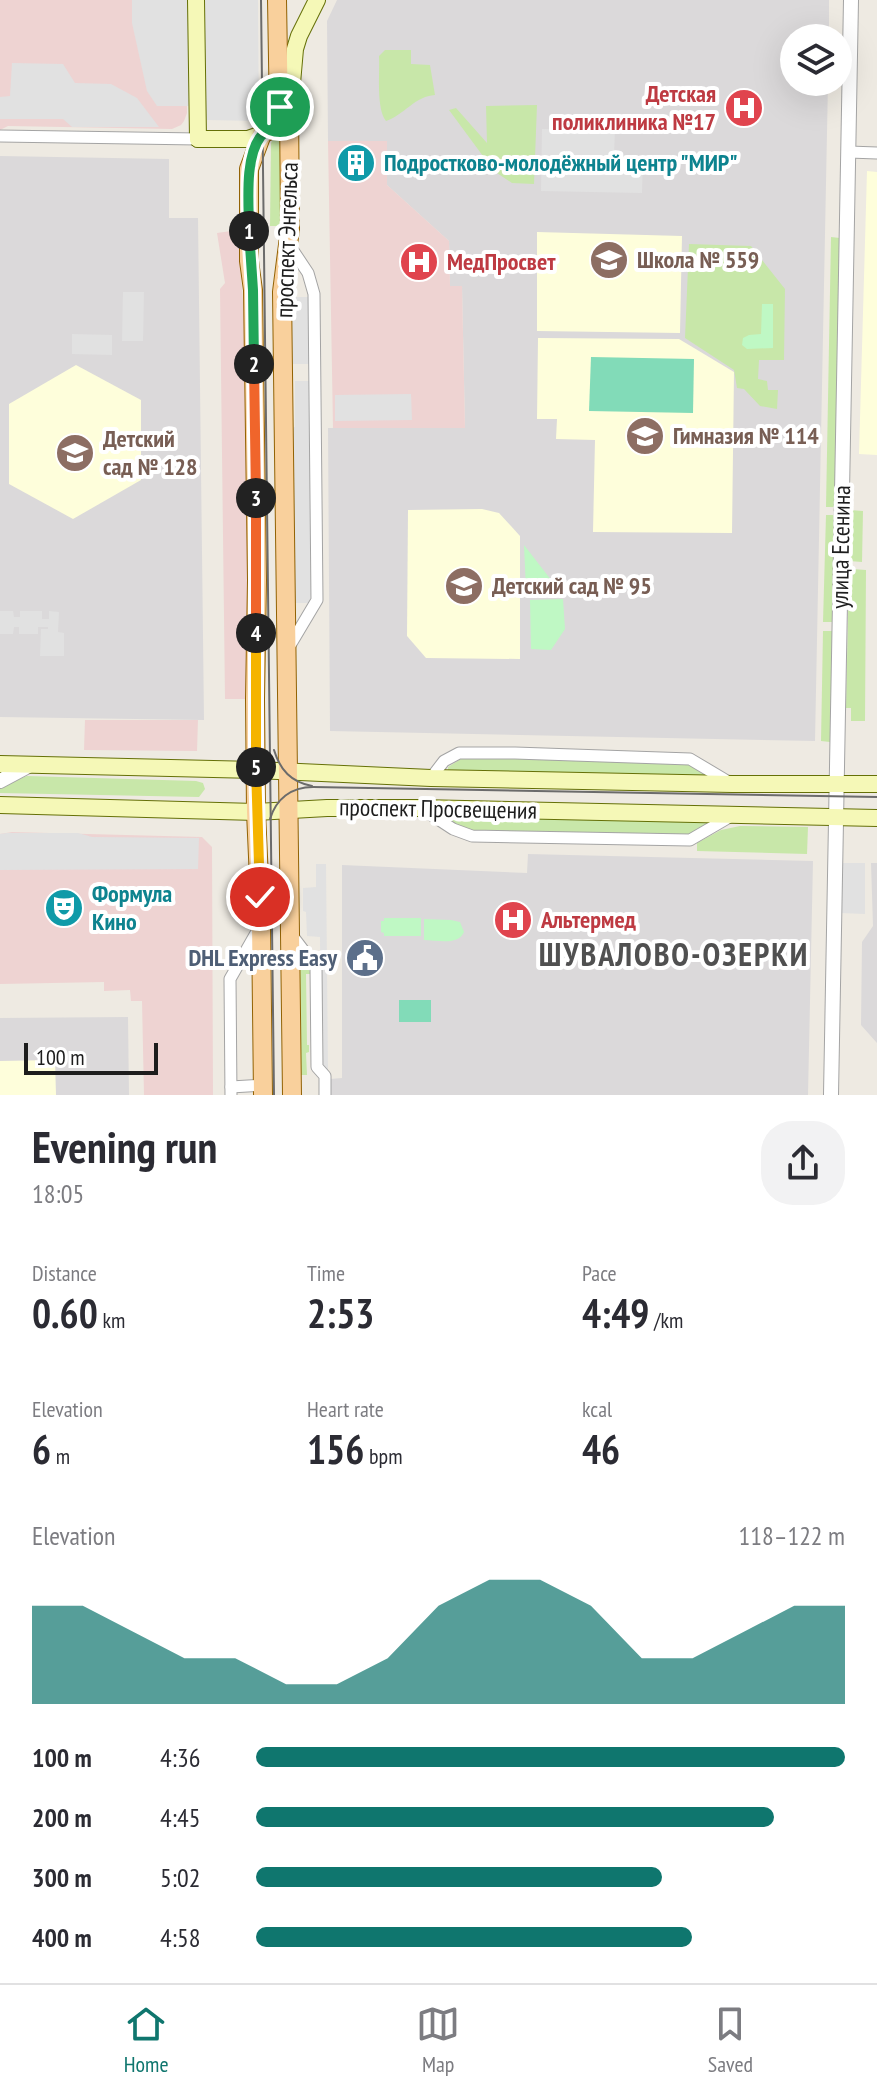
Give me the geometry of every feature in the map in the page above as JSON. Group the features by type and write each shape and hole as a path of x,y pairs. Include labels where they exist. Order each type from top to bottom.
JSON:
{"main road":[{"path":"196,0 198,139"},
{"name":"проспект Энгельса","path":"263,1090 256,812 257,580 249,169 262,134 272,129 279,118 277,0"},
{"name":"проспект Энгельса","path":"286,0 290,106"},
{"name":"проспект Энгельса","path":"292,1095 282,292 288,243 290,106 297,41 317,0"},
{"path":"198,139 248,139 262,134"},
{"path":"198,139 235,149 249,169"},
{"name":"проспект Просвещения","path":"0,764 431,778 877,784"},
{"name":"проспект Просвещения","path":"0,805 256,812 420,808 877,818"}],"street":[{"name":"улица Есенина","path":"831,1095 851,0"},
{"path":"0,136 198,139"},
{"path":"849,152 877,153"},
{"path":"286,651 317,600 314,294 308,273 288,243"},
{"path":"431,778 444,761 459,753 515,753 690,759 732,784"},
{"path":"0,781 30,765"},
{"path":"420,808 453,829 472,836 690,840 734,814"},
{"path":"261,924 230,979 231,1091 263,1090"},
{"path":"290,933 316,967 317,1067 325,1076 325,1095"}],"shaded area":[{"path":"0,0 186,0 187,113 184,121 172,129 8,126 0,130"},
{"path":"132,0 188,0 189,106 157,106 147,91 132,23"},
{"path":"204,0 258,0 259,121 207,120"},
{"path":"337,0 829,0 829,24 780,24 780,96 828,96 815,741 330,731 328,428 465,427 462,286 450,286 449,241 387,185 387,141 328,141 327,21"},
{"path":"12,63 63,64 75,83 111,84 137,98 159,127 72,127 63,119 0,119 0,97 10,96"},
{"path":"542,129 615,130 614,155 643,156 642,193 541,191"},
{"path":"328,141 387,141 387,185 449,241 450,286 462,286 465,428 333,428"},
{"path":"0,156 169,159 169,218 198,218 204,720 0,717"},
{"path":"867,171 877,172 877,455 859,454"},
{"path":"238,230 244,317 250,625 245,699 225,699 220,289 225,283 217,233"},
{"name":"Школа № 559","path":"537,232 682,236 680,333 537,331"},
{"path":"123,292 144,292 143,341 122,341"},
{"path":"289,297 310,297 310,364 289,364"},
{"path":"72,334 112,335 112,355 72,354"},
{"name":"Гимназия № 114","path":"538,338 679,339 734,372 732,533 593,532 595,440 556,439 557,419 537,419"},
{"name":"Детский сад № 128","path":"76,365 141,400 141,480 73,519 9,484 9,404"},
{"path":"295,381 309,381 309,603 292,603 291,428 295,427"},
{"path":"411,394 412,420 335,421 335,395"},
{"name":"Детский сад № 95","path":"482,509 499,513 520,536 520,659 426,658 407,636 408,510"},
{"path":"0,611 13,611 14,617 20,617 20,611 42,611 42,619 49,619 49,611 59,612 58,632 64,633 64,656 40,656 41,629 48,627 38,627 38,634 19,634 19,627 14,627 13,634 0,634"},
{"path":"85,720 198,720 197,751 84,750"},
{"path":"0,834 202,837 212,847 213,1095 144,1095 142,1001 131,1001 130,990 104,991 104,982 0,984"},
{"path":"0,834 199,838 198,869 0,870"},
{"path":"528,854 813,861 808,1095 331,1095 330,1079 342,1078 342,865 527,873"},
{"path":"840,863 865,863 865,914 840,913"},
{"path":"871,863 877,863 877,1043 861,1025 862,942 873,926"},
{"path":"316,864 326,864 328,1070 321,1070 320,937 307,936 306,912 303,911 303,888 316,887"},
{"path":"128,1017 129,1095 0,1095 0,1018"},
{"path":"55,1060 56,1095 0,1095 0,1061"}],"green space":[{"path":"385,50 411,50 411,64 430,65 435,95 421,99 386,121 379,90 379,56"},
{"path":"537,105 534,184 512,183 494,171 449,110 456,108 487,143 486,106"},
{"path":"283,123 283,226 270,226 271,143"},
{"path":"831,237 840,238 835,507 826,507"},
{"path":"689,244 751,246 785,289 784,360 759,360 758,379 767,381 768,390 778,390 777,409 760,406 744,389 737,388 734,370 685,338"},
{"path":"762,304 773,304 773,348 747,349 742,345 743,338 761,334"},
{"path":"591,357 694,359 693,413 589,411"},
{"path":"850,510 863,511 862,562 849,561"},
{"path":"826,515 835,515 832,622 823,622"},
{"path":"524,545 559,590 526,590"},
{"path":"866,570 865,721 851,721 851,708 846,708 849,571"},
{"path":"563,599 565,629 551,650 531,649 530,600"},
{"path":"823,631 832,631 830,742 821,741"},
{"path":"464,757 689,763 710,777 448,770"},
{"path":"27,776 196,781 203,783 205,789 199,797 0,793 0,786"},
{"path":"445,817 710,821 710,825 689,837 473,832 445,820"},
{"path":"740,826 808,827 807,854 697,851 697,843 721,830"},
{"path":"384,918 421,918 421,936 384,936 381,921"},
{"path":"424,919 460,922 464,932 452,941 424,940"},
{"path":"299,959 305,961 311,974 306,974 307,1075 297,1075"},
{"path":"399,1000 431,1000 431,1022 399,1022"}],"tram line":[{"path":"261,0 274,1095"},
{"path":"274,750 287,774 298,782 312,786"},
{"path":"270,819 276,806 291,792 313,787 877,797"}],"place":[{"name":"Детская поликлиника №17","path":"744,108"},
{"name":"Подростково-молодёжный центр \"МИР\"","path":"356,163"},
{"name":"Школа № 559","path":"609,260"},
{"name":"МедПросвет","path":"419,262"},
{"name":"Гимназия № 114","path":"645,436"},
{"name":"Детский сад № 128","path":"75,453"},
{"name":"Детский сад № 95","path":"464,586"},
{"name":"Формула Кино","path":"64,908"},
{"name":"Альтермед","path":"513,920"},
{"name":"DHL Express Easy","path":"365,958"}],"district":[{"name":"ШУВАЛОВО-ОЗЕРКИ","path":"674,955"}],"route":[{"path":"260,897 256,812 257,580 249,169 262,134 276,125 280,107"}]}
